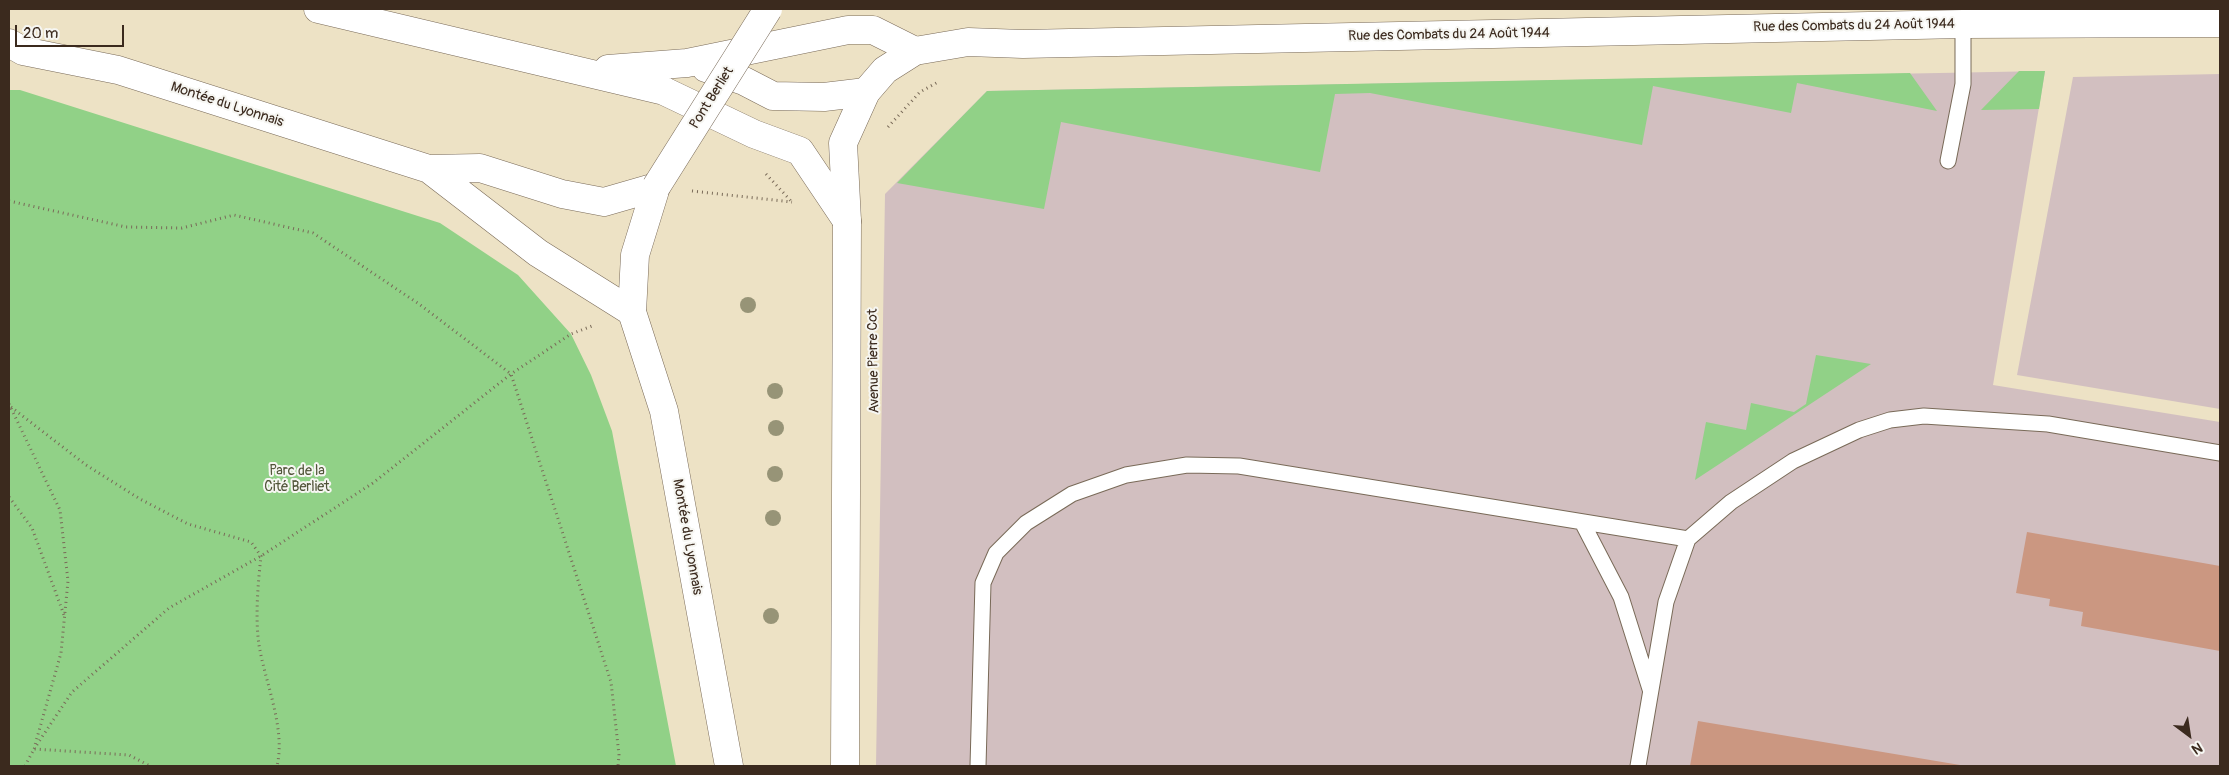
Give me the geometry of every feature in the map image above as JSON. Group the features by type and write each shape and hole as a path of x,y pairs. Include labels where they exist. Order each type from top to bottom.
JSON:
{"street":[{"path":"318,9 664,91 754,134 800,152 847,221"},
{"name":"Pont Berliet","path":"656,188 768,9"},
{"name":"Rue des Combats du 24 Août 1944","path":"915,51 968,42 1033,44 1963,24 2220,23"},
{"path":"577,70 687,63 848,30 873,30 915,51"},
{"name":"Montée du Lyonnais","path":"13,50 118,70 428,169 480,168 562,194 604,202 656,188"},
{"name":"Avenue Pierre Cot","path":"845,766 847,221 843,143 866,92 885,70 915,51"},
{"path":"687,63 720,71 773,96 824,97 866,92"},
{"name":"Montée du Lyonnais","path":"428,169 538,254 632,312"},
{"name":"Montée du Lyonnais","path":"656,188 635,255 632,312 664,411 730,766"}],"lane":[{"path":"1948,161 1963,84 1963,24"},
{"path":"1638,766 1666,602 1688,539 1731,502 1793,461 1859,430 1890,420 1924,416 2048,424 2220,453"},
{"path":"978,766 982,583 996,553 1020,529 1072,494 1126,475 1187,465 1239,466 1688,539"},
{"path":"1582,522 1621,597 1651,692"}],"path":[{"path":"884,133 920,92 942,80"},
{"path":"656,188 792,202 765,174"},
{"path":"9,201 126,227 182,228 234,215 313,233 419,304 511,374 611,682 619,755 618,766"},
{"path":"25,766 34,749 72,692 168,608 261,556 373,483 511,374 571,334"},
{"path":"10,406 86,465 140,499 188,524 251,542 261,556 258,580 259,644 275,711 280,756 277,766"},
{"path":"10,406 60,510 68,581 66,618 61,653 34,749"},
{"path":"9,498 32,528 66,618"},
{"path":"34,749 129,755 150,766"}],"shaded area":[{"path":"2045,71 1993,385 2220,422 2220,766 876,766 885,194 987,91"},
{"path":"2220,74 2220,409 2017,375 2073,77"}],"green space":[{"path":"2019,71 2045,71 2039,109 1981,110"},
{"path":"1910,73 1937,111 1797,83 1791,113 1653,86 1642,145 1370,93 1335,94 1320,172 1061,122 1044,209 897,183 987,91"},
{"name":"Parc de la Cité Berliet","path":"9,90 20,90 440,223 518,275 571,334 591,375 612,431 676,766 9,766"},
{"path":"1816,355 1871,364 1695,480 1706,422 1746,430 1751,403 1794,412 1806,404"}],"building":[{"path":"2027,532 2220,566 2220,651 2081,626 2083,612 2049,606 2050,599 2016,593"},
{"path":"1698,721 1960,765 1960,766 1690,766"}]}
